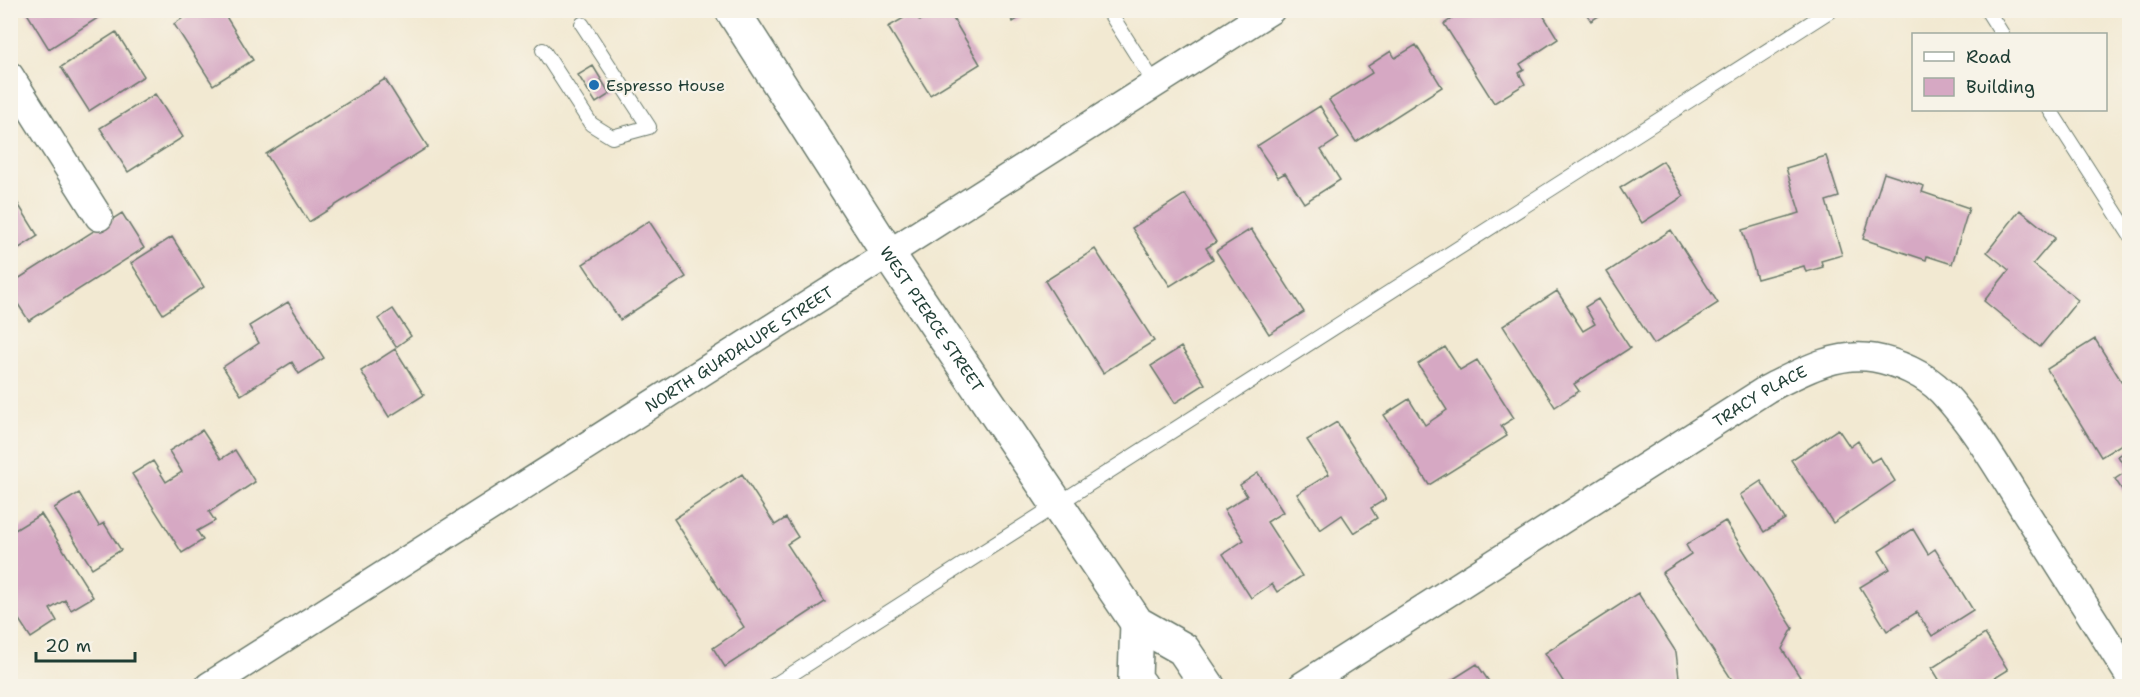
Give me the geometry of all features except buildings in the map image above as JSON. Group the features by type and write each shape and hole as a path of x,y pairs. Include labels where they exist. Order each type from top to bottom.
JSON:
{"highway":[{"name":"WEST PIERCE STREET","path":"732,10 889,255 1137,623 1183,649 1208,687"},
{"path":"1137,623 1135,678 1141,687"}],"street":[{"name":"NORTH GUADALUPE STREET","path":"209,687 1271,10"},
{"path":"10,76 99,217"},
{"name":"TRACY PLACE","path":"1302,687 1767,389 1812,366 1844,358 1872,357 1919,375 1941,391 1996,466 2130,677"}],"lane":[{"path":"1108,10 1155,84"},
{"path":"773,687 1831,10"},
{"path":"1987,10 2001,33"},
{"path":"543,50 591,124 612,137 649,127 582,24"},
{"path":"2051,111 2130,235"}],"place":[{"name":"Espresso House","path":"594,85"}]}
